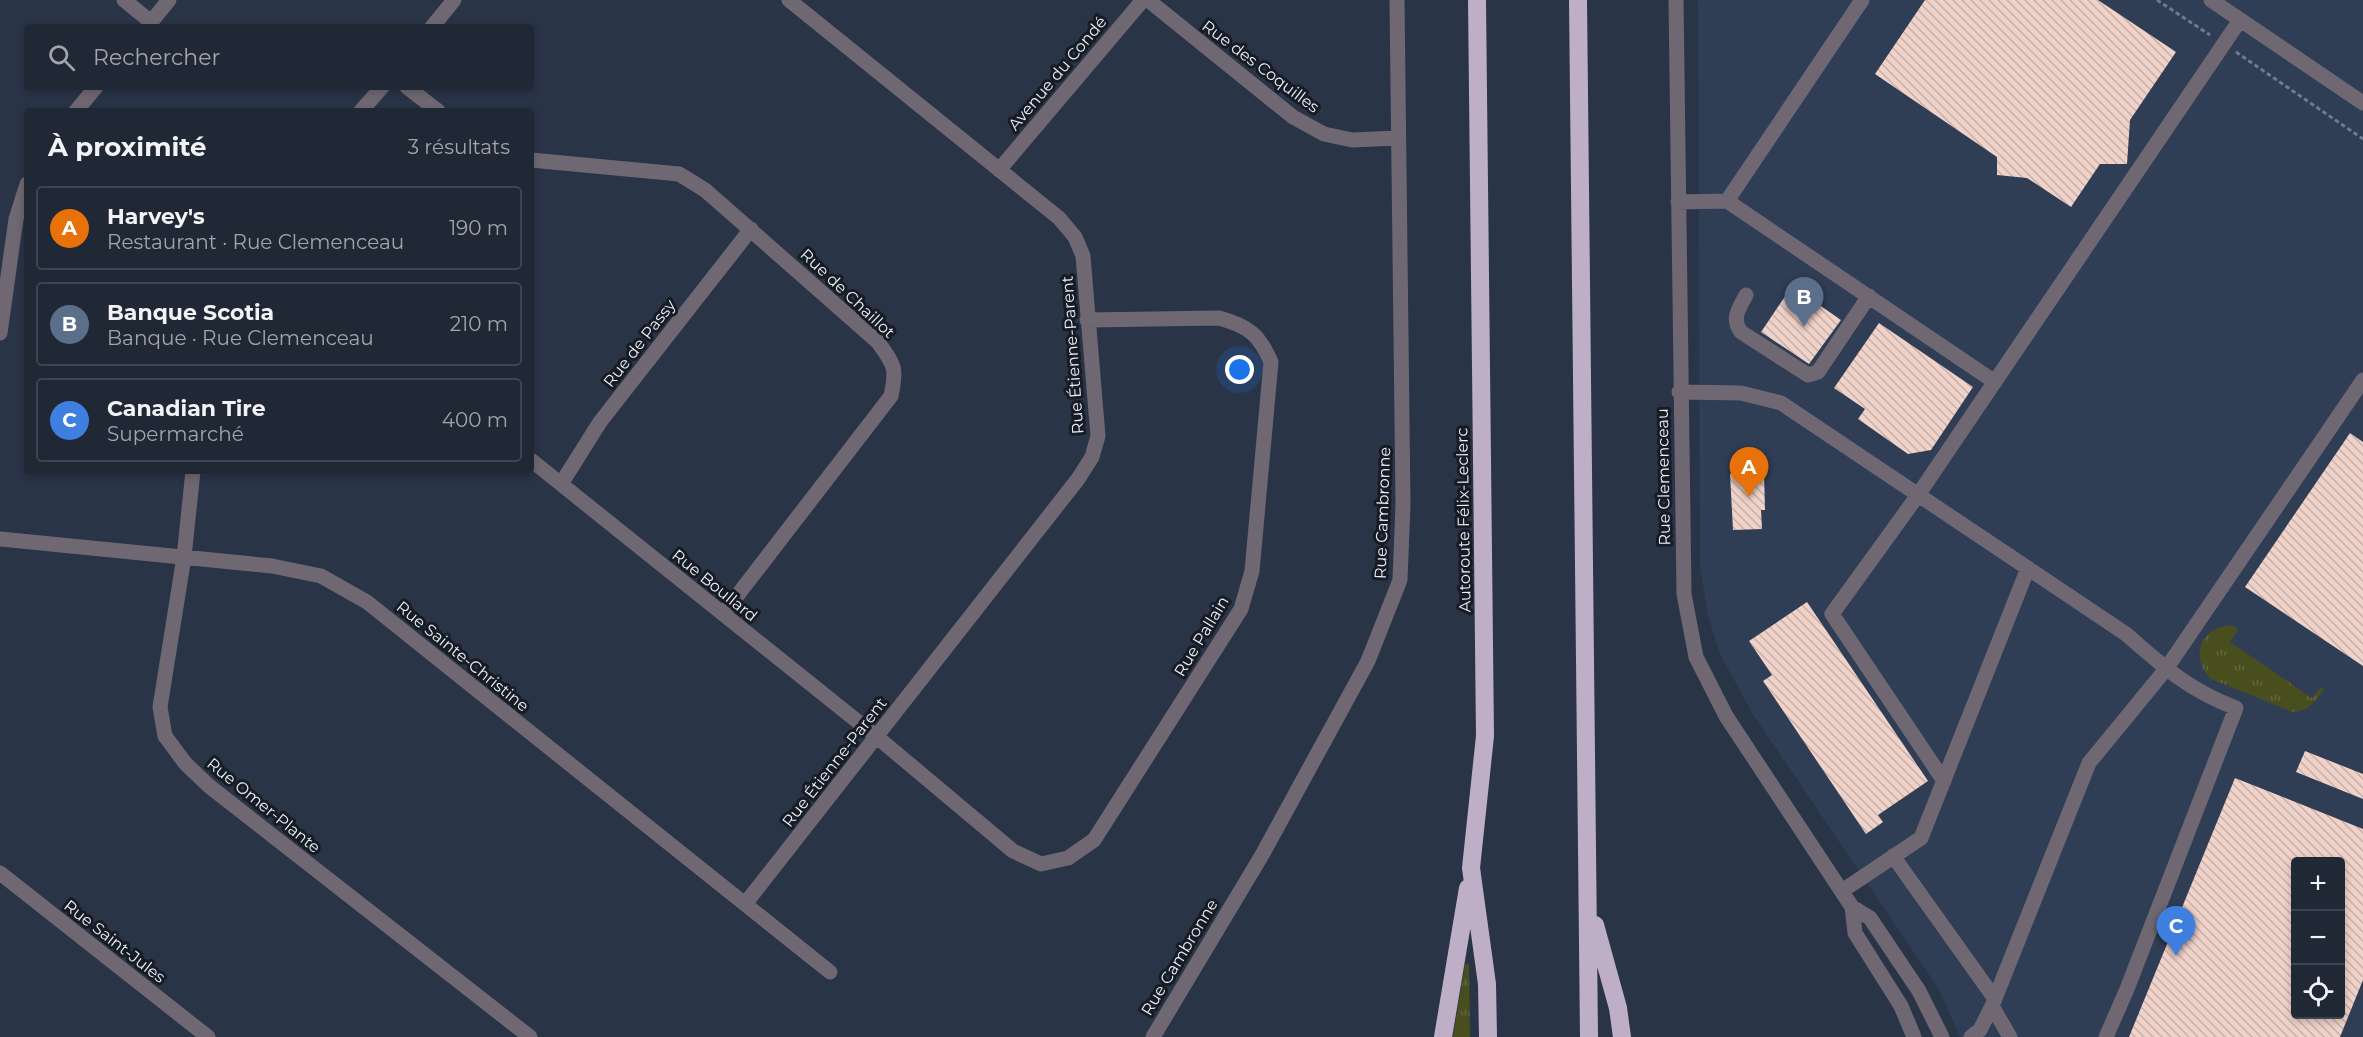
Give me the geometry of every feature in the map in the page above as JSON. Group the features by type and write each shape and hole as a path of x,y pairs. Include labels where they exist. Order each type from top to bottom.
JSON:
{"highway":[{"name":"Autoroute Félix-Leclerc","path":"1477,0 1485,736 1472,868 1487,984 1488,1037"},
{"path":"1578,0 1589,1037"},
{"path":"1443,1037 1472,868"},
{"path":"1588,901 1618,1008 1622,1037"}],"street":[{"path":"124,0 148,24"},
{"path":"150,24 170,0"},
{"path":"434,24 454,0"},
{"name":"Rue Étienne-Parent","path":"745,904 1078,479 1092,457 1098,436 1083,256 1075,237 1059,218 789,0"},
{"name":"Avenue du Condé","path":"999,170 1143,0"},
{"name":"Rue des Coquilles","path":"1148,0 1293,117 1324,134 1352,140 1398,138"},
{"name":"Rue Cambronne","path":"1153,1037 1262,855 1368,662 1400,580 1403,505 1397,0"},
{"name":"Rue Clemenceau","path":"1676,0 1683,594 1696,657 1726,716 1852,907 1855,933 1901,1006 1914,1037"},
{"path":"1727,201 1862,0"},
{"path":"2211,0 2363,103"},
{"path":"1944,781 1832,614 1918,495 2240,20"},
{"path":"78,108 94,90"},
{"path":"364,108 379,90"},
{"path":"411,90 434,108"},
{"name":"Rue de Chaillot","path":"534,160 679,174 705,190 751,228 878,342 890,358 896,373 891,396 723,614"},
{"path":"0,333 1,310 16,219 24,194"},
{"path":"1678,202 1727,201 1995,382"},
{"name":"Rue de Passy","path":"561,484 600,423 751,228"},
{"path":"1746,295 1735,317 1736,325 1741,332 1808,375 1818,372 1869,296"},
{"name":"Rue Pallain","path":"877,737 1013,851 1041,864 1068,858 1094,840 1241,609 1252,571 1271,362 1264,344 1254,333 1240,324 1219,318 1087,320"},
{"path":"1971,1037 1980,1030 1993,1003 2090,763 2166,669 2363,380"},
{"path":"1679,392 1741,393 1781,403 2126,634 2166,669 2208,698 2236,708 2127,989 2106,1037"},
{"name":"Rue Boullard","path":"534,462 877,737"},
{"name":"Rue Omer-Plante","path":"194,474 184,557 160,707 165,736 178,754 209,786 530,1037"},
{"name":"Rue Sainte-Christine","path":"0,539 272,566 321,576 367,602 830,972"},
{"path":"1842,891 1921,838 2028,568"},
{"path":"1893,856 1993,1003 2010,1037"},
{"name":"Rue Saint-Jules","path":"0,873 208,1037"},
{"name":"Rue Clemenceau","path":"1852,907 1870,918 1918,991 1941,1037"}],"path":[{"path":"2157,0 2363,139"}],"shaded area":[{"path":"1698,0 2363,0 2363,1037 1960,1037 1938,988 1752,713 1720,654 1708,616 1700,567"}],"green space":[{"path":"2229,625 2238,628 2230,642 2312,698 2321,687 2324,689 2314,702 2303,710 2292,712 2211,679 2201,662 2201,646 2211,632"},
{"path":"1465,964 1469,964 1470,1037 1453,1037"}],"building":[{"path":"1925,0 2098,0 2176,52 2130,120 2127,164 2100,164 2071,207 2027,178 1997,175 1997,157 1875,74"},
{"path":"1792,286 1841,320 1809,364 1761,332"},
{"path":"1879,323 1973,387 1931,450 1908,454 1858,419 1865,409 1834,388"},
{"path":"2350,433 2363,442 2363,666 2245,587"},
{"path":"1752,455 1753,474 1764,474 1765,510 1761,510 1762,529 1733,530 1730,474 1737,473 1736,456"},
{"path":"1807,602 1928,781 1878,815 1883,822 1866,834 1763,681 1772,675 1749,641"},
{"path":"2305,751 2363,774 2363,799 2296,772"},
{"path":"2235,778 2363,829 2363,980 2340,1037 2129,1037"}],"place":[{"name":"Banque Scotia","path":"1804,327"},
{"name":"Harvey's","path":"1749,497"},
{"name":"Canadian Tire","path":"2176,956"}]}
